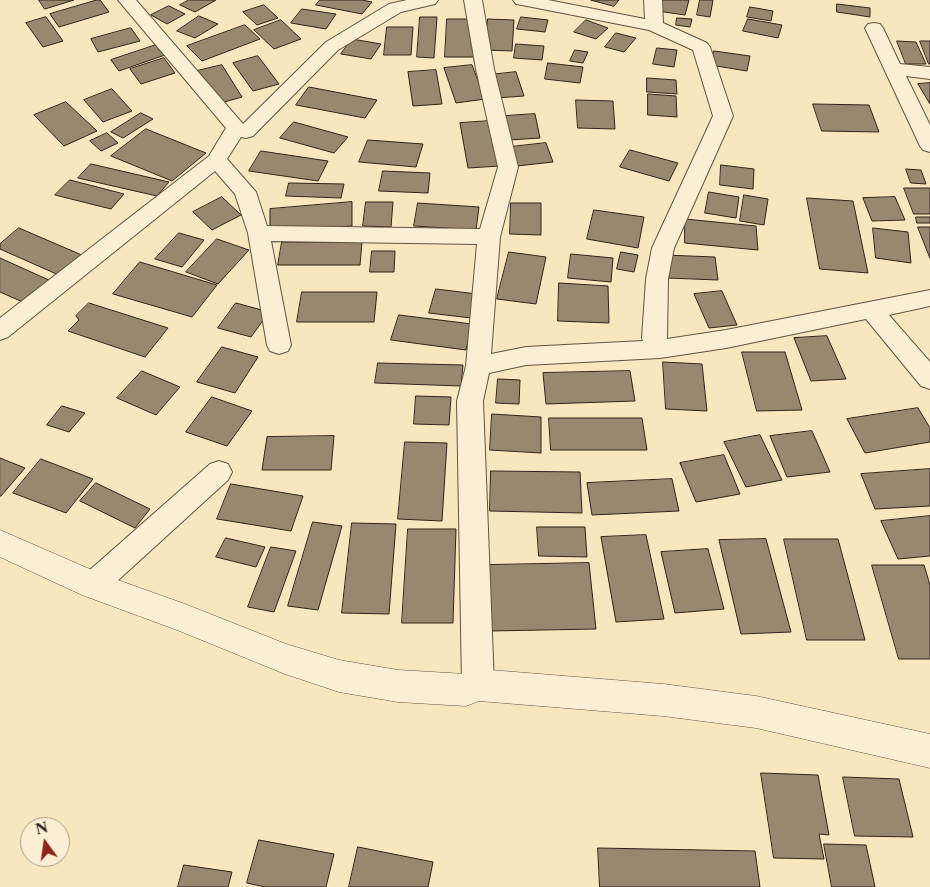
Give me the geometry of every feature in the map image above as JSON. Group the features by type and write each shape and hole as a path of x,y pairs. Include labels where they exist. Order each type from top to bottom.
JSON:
{"street":[{"path":"127,0 236,128 246,132 332,46 395,8 429,0"},
{"path":"473,0 485,69 508,167 489,237 478,366 470,401 478,685"},
{"path":"522,0 654,26 701,47 723,116 663,248 658,279 654,338 660,349"},
{"path":"653,0 654,26"},
{"path":"874,28 930,146"},
{"path":"894,69 930,73"},
{"path":"0,331 216,160 236,128"},
{"path":"216,160 245,192 259,233 279,345"},
{"path":"259,233 489,237"},
{"path":"478,366 526,356 660,349 726,339 930,298"},
{"path":"872,309 930,379"},
{"path":"94,586 219,472"},
{"path":"0,543 94,586 185,618 285,659 339,676 398,686 466,690 478,685 662,700 756,712 930,751"}],"building":[{"path":"39,0 74,0 45,9"},
{"path":"100,0 109,12 59,27 50,14"},
{"path":"189,0 216,0 195,12 180,5"},
{"path":"320,0 362,0 372,2 362,14 316,5"},
{"path":"591,0 619,0 614,6"},
{"path":"661,0 689,0 685,15 657,11"},
{"path":"700,0 713,0 710,17 697,15"},
{"path":"837,4 870,8 870,17 837,12"},
{"path":"264,5 278,18 257,25 243,12"},
{"path":"169,6 185,14 167,24 151,15"},
{"path":"750,7 773,11 771,21 747,17"},
{"path":"302,9 336,14 326,29 291,23"},
{"path":"199,16 218,24 195,38 177,31"},
{"path":"46,17 63,41 43,47 26,23"},
{"path":"420,17 437,17 434,58 417,57"},
{"path":"521,17 548,20 545,32 517,29"},
{"path":"677,18 692,19 690,27 676,25"},
{"path":"447,19 476,19 475,57 445,57"},
{"path":"488,19 514,20 512,51 485,50"},
{"path":"748,19 782,25 778,38 743,31"},
{"path":"281,20 301,39 274,49 254,30"},
{"path":"586,20 608,28 596,39 574,32"},
{"path":"245,25 260,39 202,61 187,46"},
{"path":"387,27 413,27 411,55 384,55"},
{"path":"131,28 140,41 98,52 91,39"},
{"path":"616,33 636,38 624,52 605,47"},
{"path":"352,39 381,44 371,59 341,54"},
{"path":"897,41 916,42 926,64 906,64"},
{"path":"920,41 930,41 930,64 929,64"},
{"path":"516,44 544,46 542,60 514,58"},
{"path":"156,45 165,55 119,71 111,60"},
{"path":"657,48 677,50 674,67 653,64"},
{"path":"575,50 588,52 583,63 570,61"},
{"path":"714,51 750,56 747,71 710,65"},
{"path":"258,56 279,84 253,91 233,63"},
{"path":"164,58 175,73 141,84 130,69"},
{"path":"548,63 583,67 580,83 545,79"},
{"path":"222,65 242,97 217,104 197,71"},
{"path":"472,65 485,99 456,103 444,68"},
{"path":"436,70 442,104 413,106 408,72"},
{"path":"516,72 524,96 496,98 489,75"},
{"path":"647,78 676,80 677,94 647,92"},
{"path":"930,83 930,104 918,84"},
{"path":"309,87 377,100 365,118 296,105"},
{"path":"112,89 132,111 103,122 84,100"},
{"path":"648,94 676,96 677,117 648,115"},
{"path":"576,100 613,101 615,129 578,128"},
{"path":"66,102 97,131 64,146 34,115"},
{"path":"813,104 869,105 879,132 822,131"},
{"path":"141,113 153,119 123,138 111,132"},
{"path":"535,114 540,138 509,140 505,116"},
{"path":"490,121 500,166 468,168 460,123"},
{"path":"294,122 348,137 334,153 280,138"},
{"path":"146,129 206,153 172,181 111,156"},
{"path":"107,133 118,143 101,151 90,141"},
{"path":"368,140 423,144 416,167 359,162"},
{"path":"546,143 553,162 517,166 510,147"},
{"path":"630,150 678,163 669,181 620,167"},
{"path":"261,151 328,161 318,181 249,171"},
{"path":"91,164 169,182 157,196 78,178"},
{"path":"721,165 754,169 753,189 720,185"},
{"path":"906,169 921,170 926,184 911,183"},
{"path":"383,171 430,173 428,193 379,191"},
{"path":"70,180 124,194 111,209 55,195"},
{"path":"289,183 344,184 341,198 286,196"},
{"path":"904,188 930,188 930,214 914,214"},
{"path":"709,192 739,197 736,218 705,213"},
{"path":"744,195 768,199 764,225 740,221"},
{"path":"222,197 241,215 212,230 193,212"},
{"path":"895,197 905,220 872,221 863,198"},
{"path":"807,198 853,201 868,273 820,269"},
{"path":"352,202 352,226 270,231 270,209"},
{"path":"366,202 393,202 391,227 363,226"},
{"path":"418,203 479,207 476,230 414,226"},
{"path":"511,203 541,203 541,235 510,234"},
{"path":"594,210 644,217 638,248 587,239"},
{"path":"916,217 930,217 930,223 917,223"},
{"path":"685,219 756,226 758,250 685,243"},
{"path":"918,227 930,227 930,258"},
{"path":"19,228 84,256 61,276 0,249 0,244"},
{"path":"873,228 908,232 911,263 876,258"},
{"path":"179,233 204,240 182,267 155,259"},
{"path":"217,239 249,250 218,284 186,272"},
{"path":"282,242 362,242 360,265 278,265"},
{"path":"372,251 395,251 394,272 370,272"},
{"path":"509,252 546,257 536,304 497,299"},
{"path":"621,252 638,255 634,272 617,269"},
{"path":"571,254 613,258 611,282 568,278"},
{"path":"664,255 715,257 718,280 667,278"},
{"path":"0,258 51,281 25,303 0,292"},
{"path":"140,262 217,285 192,317 113,294"},
{"path":"559,283 608,286 609,323 558,321"},
{"path":"436,289 477,294 471,318 429,313"},
{"path":"722,291 737,325 709,328 694,294"},
{"path":"302,292 377,292 374,322 297,322"},
{"path":"89,303 168,328 145,357 68,331 79,320 76,316"},
{"path":"236,303 269,312 251,337 218,328"},
{"path":"399,315 472,324 466,350 391,340"},
{"path":"827,336 846,379 811,381 794,338"},
{"path":"222,347 258,357 235,393 197,382"},
{"path":"742,352 785,352 802,410 757,411"},
{"path":"663,362 702,364 707,411 666,409"},
{"path":"378,363 463,365 461,386 375,383"},
{"path":"142,371 180,387 156,415 117,398"},
{"path":"630,371 635,401 546,404 543,373"},
{"path":"498,379 520,380 519,404 496,403"},
{"path":"416,396 451,397 449,425 414,424"},
{"path":"212,397 252,411 227,446 186,432"},
{"path":"62,406 85,413 69,432 47,425"},
{"path":"918,408 930,428 930,442 865,453 847,419"},
{"path":"492,414 541,417 541,453 490,450"},
{"path":"549,418 642,418 647,450 551,450"},
{"path":"812,431 830,472 787,477 770,436"},
{"path":"760,435 782,480 746,487 724,442"},
{"path":"334,436 331,470 262,470 267,437"},
{"path":"405,442 447,443 442,521 398,519"},
{"path":"724,455 740,494 696,502 680,463"},
{"path":"0,458 25,468 1,496 0,496"},
{"path":"41,459 93,479 66,513 13,493"},
{"path":"930,469 930,506 875,509 861,474"},
{"path":"491,471 580,472 582,513 490,511"},
{"path":"672,479 679,511 592,515 587,483"},
{"path":"96,483 150,509 135,528 80,501"},
{"path":"231,484 303,496 291,531 217,519"},
{"path":"930,516 930,556 898,559 881,521"},
{"path":"313,522 342,526 318,610 288,606"},
{"path":"352,523 396,524 389,614 342,613"},
{"path":"537,527 585,527 587,557 539,556"},
{"path":"408,529 456,529 453,623 402,623"},
{"path":"646,535 664,619 616,622 601,537"},
{"path":"226,538 265,547 256,567 216,557"},
{"path":"766,539 791,632 741,634 719,540"},
{"path":"784,539 838,539 865,640 807,640"},
{"path":"271,547 296,551 274,612 248,607"},
{"path":"708,549 724,609 675,613 661,552"},
{"path":"589,563 596,629 490,631 488,565"},
{"path":"872,565 924,565 930,585 930,659 899,659"},
{"path":"761,773 818,775 829,835 819,834 824,859 774,858"},
{"path":"843,777 899,779 913,837 855,836"},
{"path":"259,840 334,854 326,887 265,887 247,883"},
{"path":"824,844 866,845 875,887 832,887"},
{"path":"358,847 433,862 428,887 349,887"},
{"path":"598,848 755,851 760,887 600,887"},
{"path":"184,865 232,872 228,887 178,887"}]}
